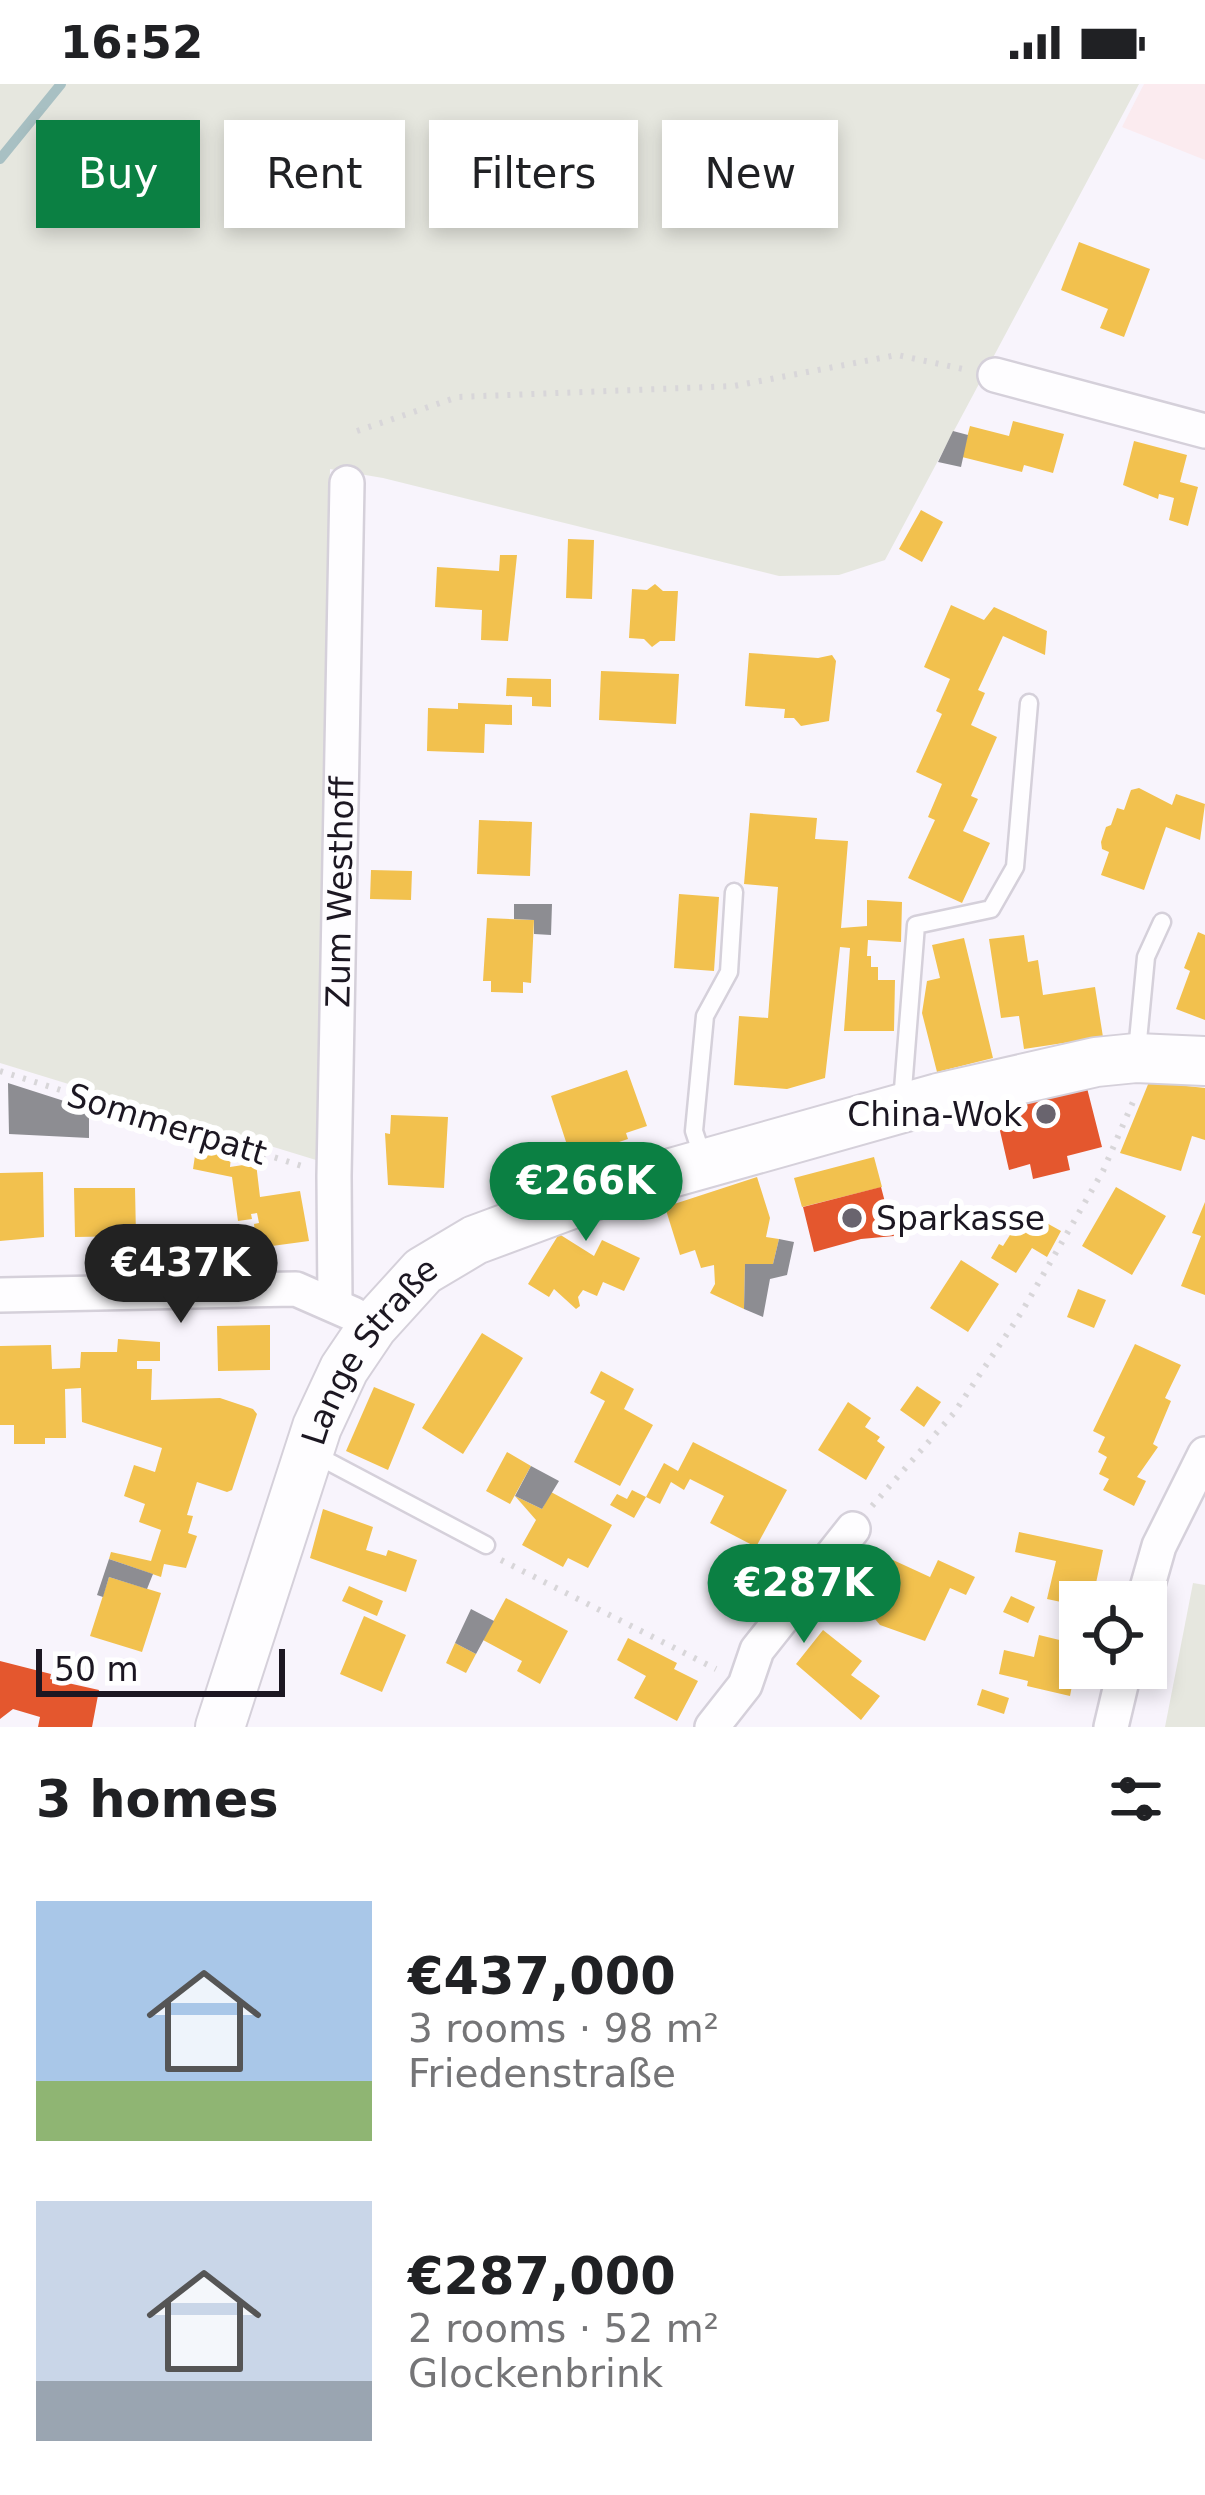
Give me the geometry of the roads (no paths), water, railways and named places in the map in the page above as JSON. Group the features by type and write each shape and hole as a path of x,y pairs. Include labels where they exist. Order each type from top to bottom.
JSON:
{"main road":[{"name":"Lange Straße","path":"220,1727 310,1451 344,1369 354,1314 475,1240 607,1191 901,1108 1096,1062 1205,1061"}],"street":[{"path":"995,375 1205,431"},
{"name":"Zum Westhoff","path":"347,483 334,1176 354,1314"},
{"path":"0,1295 296,1289 354,1314"},
{"path":"1149,1581 1159,1546 1205,1454"},
{"path":"712,1727 746,1685 757,1650 853,1528"},
{"path":"1111,1727 1120,1689"}],"lane":[{"path":"901,1108 916,925 992,909 1015,867 1029,703"},
{"path":"705,1163 694,1131 705,1016 729,972 734,892"},
{"path":"1143,1058 1146,957 1162,922"},
{"path":"310,1451 486,1545"}],"waterway":[{"path":"0,159 61,84"}],"place":[{"name":"China-Wok","path":"1046,1114"},
{"name":"Sparkasse","path":"852,1218"}]}
